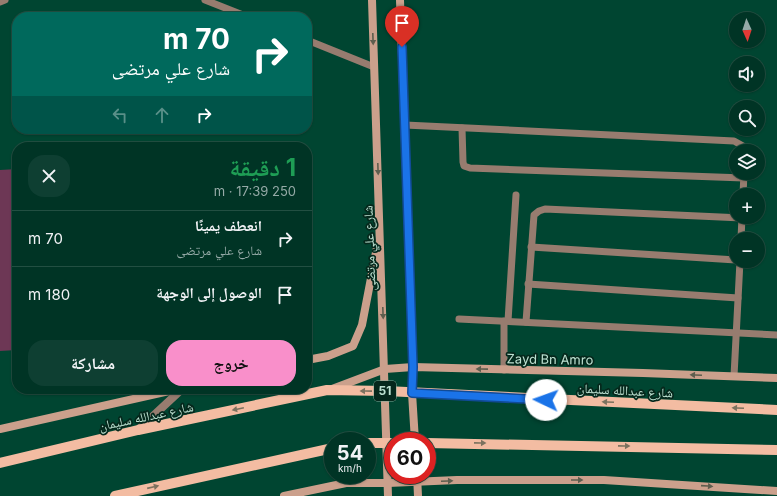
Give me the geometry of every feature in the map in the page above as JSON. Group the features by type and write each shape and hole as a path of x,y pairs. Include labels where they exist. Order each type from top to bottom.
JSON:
{"main road":[{"name":"شارع علي مرتضى","path":"372,0 385,369 389,432"},
{"path":"400,0 414,432"},
{"path":"312,359 328,356 353,346 362,325 380,232"},
{"name":"Zayd Bn Amro","path":"327,390 385,369 413,367 777,378"},
{"name":"شارع عبدالله سليمان","path":"312,393 327,390 386,392 777,410"},
{"path":"0,429 156,394"},
{"name":"شارع عبدالله سليمان","path":"0,463 138,430 308,394"},
{"path":"436,443 777,450"},
{"path":"115,496 324,450"},
{"path":"436,479 604,480 777,491"},
{"path":"284,496 346,483 384,483"},
{"name":"شارع علي مرتضى","path":"388,484 388,496"},
{"path":"417,484 418,496"}],"street":[{"path":"138,430 177,394"}],"lane":[{"path":"0,2 5,0"},
{"path":"205,0 235,12"},
{"path":"312,42 374,67"},
{"path":"405,125 734,141 739,144"},
{"path":"462,128 463,162 464,166 470,168 729,176"},
{"path":"504,370 506,321 516,195"},
{"path":"526,322 534,216 539,211 546,209 729,217"},
{"path":"531,247 729,260"},
{"path":"734,376 740,268"},
{"path":"528,284 738,298"},
{"path":"460,319 777,335"}],"building":[{"path":"12,169 12,350 0,351 0,170"}],"route":[{"path":"402,47 413,367 412,393 546,400"}]}
